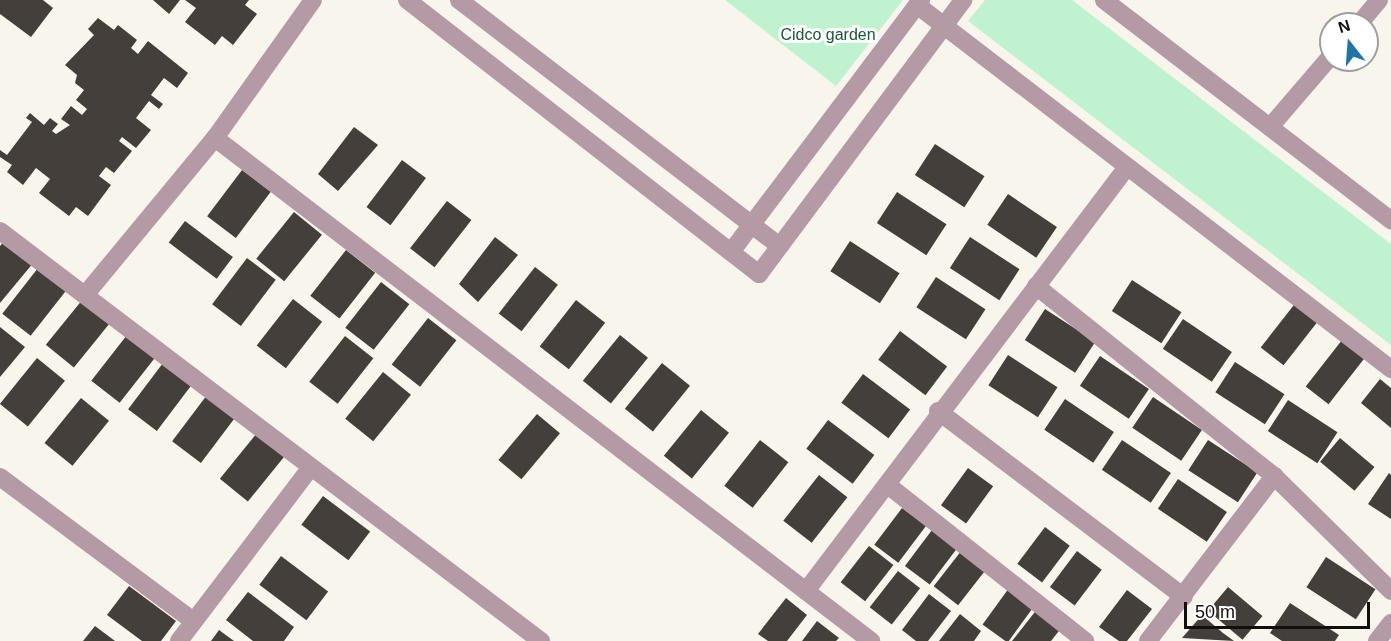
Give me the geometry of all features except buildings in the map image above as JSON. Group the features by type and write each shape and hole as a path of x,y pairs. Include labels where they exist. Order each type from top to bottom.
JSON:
{"street":[{"path":"85,295 215,138 313,0"},
{"path":"407,0 759,274 963,0"},
{"path":"459,0 780,246"},
{"path":"1104,0 1391,220"},
{"path":"1369,12 1379,0"},
{"path":"731,252 919,3 944,26 1391,369"},
{"path":"1270,127 1319,70"},
{"path":"215,138 871,641"},
{"path":"807,591 889,486 938,411 1127,166"},
{"path":"1,235 85,295 541,641"},
{"path":"1036,286 1274,476 1391,591"},
{"path":"938,411 1184,597"},
{"path":"179,641 192,620 311,467"},
{"path":"1148,641 1184,597 1274,476"},
{"path":"0,477 192,620"},
{"path":"889,486 1084,641"},
{"path":"1377,641 1391,623"}],"green space":[{"name":"Cidco garden","path":"725,0 903,0 836,86"},
{"path":"985,0 1072,0 1391,244 1391,345 968,21"}]}
